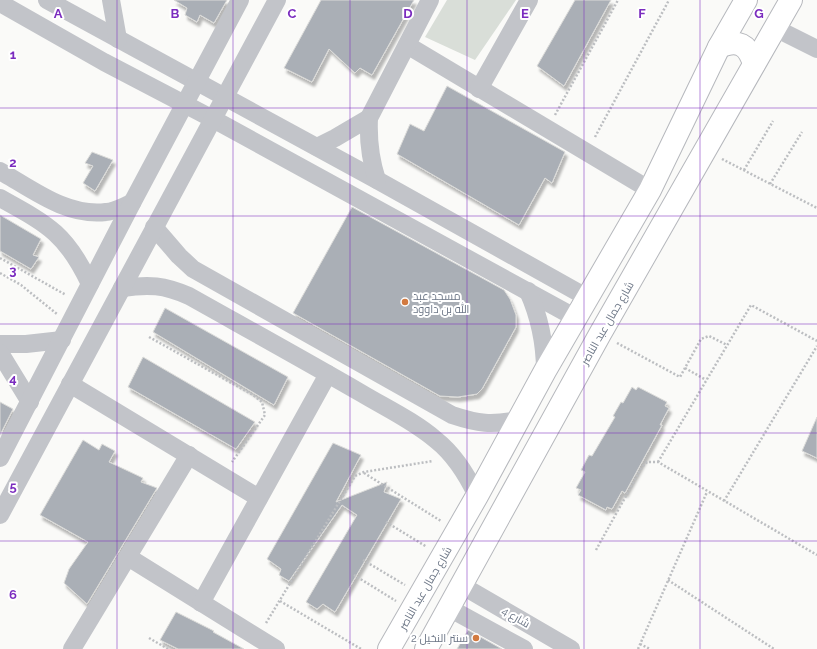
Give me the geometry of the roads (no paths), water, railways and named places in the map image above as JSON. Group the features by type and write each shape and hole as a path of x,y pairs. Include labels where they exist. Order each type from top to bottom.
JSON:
{"main road":[{"name":"شارع جمال عبد الناصر","path":"389,649 443,557 545,371 650,190 719,47 746,0"},
{"name":"شارع جمال عبد الناصر","path":"426,649 600,334 791,0"},
{"path":"719,47 730,43 742,45 750,52 754,64"}],"street":[{"path":"111,0 118,39"},
{"path":"0,458 132,203 240,0"},
{"path":"0,515 277,0"},
{"path":"377,180 370,153 369,118 430,0"},
{"path":"479,88 529,0"},
{"path":"59,2 118,39 377,180 588,298"},
{"path":"0,3 184,105 213,119 576,318"},
{"path":"776,28 817,49"},
{"path":"407,46 650,190"},
{"path":"317,147 369,118"},
{"path":"0,171 54,202 80,212 107,212 132,203"},
{"path":"0,198 45,223 64,240 79,261 90,284"},
{"path":"154,227 179,256 193,269 452,415 473,422 496,424 518,420"},
{"path":"122,288 146,284 170,287 189,296 328,374 436,440 453,456 467,476 477,496"},
{"path":"528,291 536,309 542,329 545,350 545,371"},
{"path":"0,344 26,344 65,332"},
{"path":"0,354 30,402"},
{"path":"201,602 328,374"},
{"path":"70,384 259,498"},
{"path":"436,440 452,415"},
{"path":"72,649 189,455"},
{"path":"128,557 276,649"},
{"name":"شارع 4","path":"461,585 571,649"},
{"path":"449,608 524,649"}],"place":[{"name":"مسجد عبد الله بن داوود","path":"405,302"},
{"name":"سنتر النخيل 2","path":"476,638"}]}
